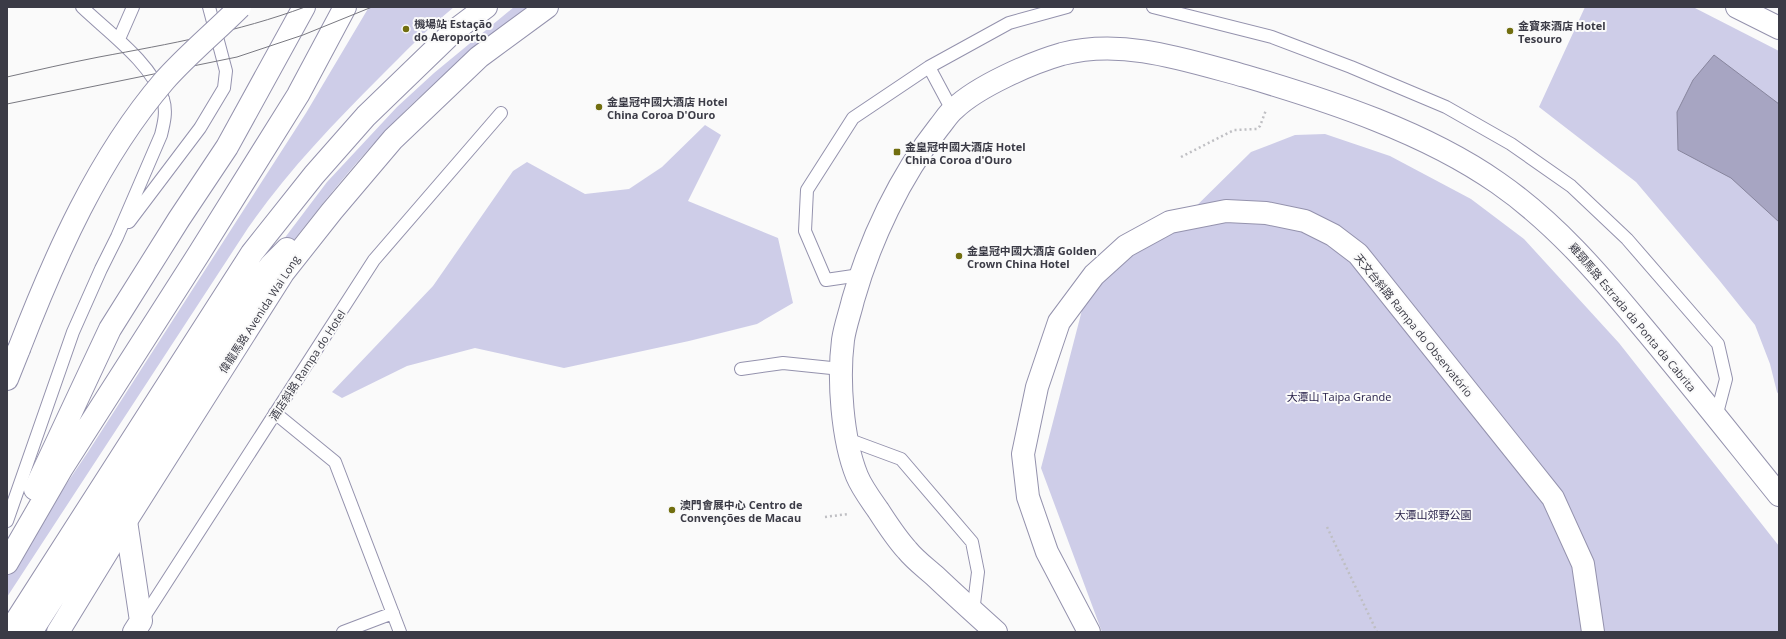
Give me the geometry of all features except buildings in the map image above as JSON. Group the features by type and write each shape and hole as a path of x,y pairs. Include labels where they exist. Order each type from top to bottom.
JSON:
{"street":[{"path":"7,378 47,277 100,172 124,134 164,81 240,7"},
{"path":"7,548 110,329 179,219 227,147 304,7"},
{"path":"7,563 62,468 298,95 345,7"},
{"path":"9,632 252,254 314,175 366,116 454,31 486,7"},
{"name":"偉龍馬路 Avenida Wai Long","path":"58,632 126,521 283,273 332,211 393,139 479,57 548,7"},
{"path":"1737,7 1779,28"},
{"name":"雞頸馬路 Estrada da Ponta da Cabrita","path":"996,632 907,551 891,530 857,476 847,439 842,400 841,369 843,336 860,275 893,199 921,149 952,110 983,89 1036,63 1064,54 1098,48 1154,53 1192,61 1275,85 1411,134 1456,157 1498,183 1538,214 1568,240 1683,374 1779,495"},
{"path":"31,632 266,271 309,229 332,211"},
{"name":"天文台斜路 Rampa do Observatório","path":"1089,632 1047,552 1028,497 1023,454 1037,387 1059,322 1094,275 1126,246 1170,222 1226,211 1266,213 1305,221 1333,235 1358,254 1553,498 1583,564 1593,632"},
{"path":"126,521 138,626"}],"lane":[{"path":"119,39 133,7"},
{"path":"117,237 200,128 224,88 226,71 209,7"},
{"path":"860,275 826,280 805,231 807,190 853,118 929,67 1010,23 1067,7"},
{"path":"1153,7 1272,37 1351,67 1438,104 1511,144 1571,186 1627,239 1718,344 1726,379 1716,417"},
{"path":"7,521 73,332 117,237 161,135 165,118 163,100 156,83 119,39 86,9"},
{"path":"929,67 952,110"},
{"name":"酒店斜路 Rampa do Hotel","path":"138,626 374,260 500,113"},
{"path":"741,369 783,363 841,369"},
{"path":"275,413 335,462 400,632"},
{"path":"847,439 900,459 972,542 978,572 973,612"},
{"path":"343,632 393,613"}],"path":[{"path":"1181,158 1238,129 1257,129 1260,126 1275,85"},
{"path":"825,517 848,514"},
{"path":"1327,527 1377,632"}],"green space":[{"path":"369,7 454,7 415,42 344,114 310,150 278,188 248,228 7,597 7,572 88,452 306,113"},
{"path":"514,7 527,7 449,71 404,112 368,150 317,210 269,272 262,268 327,182 397,107 434,73"},
{"path":"1585,7 1693,7 1779,51 1779,395 1770,364 1755,325 1719,280 1636,182 1539,107"},
{"path":"705,125 721,135 688,201 778,238 793,303 757,324 689,341 564,368 475,348 407,366 342,398 332,392 433,286 513,171 527,162 585,194 629,189 662,167"},
{"name":"大潭山 Taipa Grande","path":"1325,134 1390,156 1471,199 1524,239 1619,343 1779,546 1779,632 1102,632 1041,468 1088,287 1179,223 1251,152 1295,135"}],"shaded area":[{"path":"1714,55 1779,104 1779,222 1731,178 1678,150 1677,112 1693,80"}],"tram line":[{"path":"7,77 229,30 254,24 305,7"},
{"path":"7,104 237,57 303,35 372,7"}],"place":[{"name":"機場站 Estação do Aeroporto","path":"406,29"},
{"name":"金寶來酒店 Hotel Tesouro","path":"1510,31"},
{"name":"金皇冠中國大酒店 Hotel China Coroa D'Ouro","path":"599,107"},
{"name":"金皇冠中國大酒店 Hotel China Coroa d'Ouro","path":"897,152"},
{"name":"金皇冠中國大酒店 Golden Crown China Hotel","path":"959,256"},
{"name":"澳門會展中心 Centro de Convenções de Macau","path":"672,510"}],"park label":[{"name":"大潭山郊野公園","path":"1433,514"}]}
